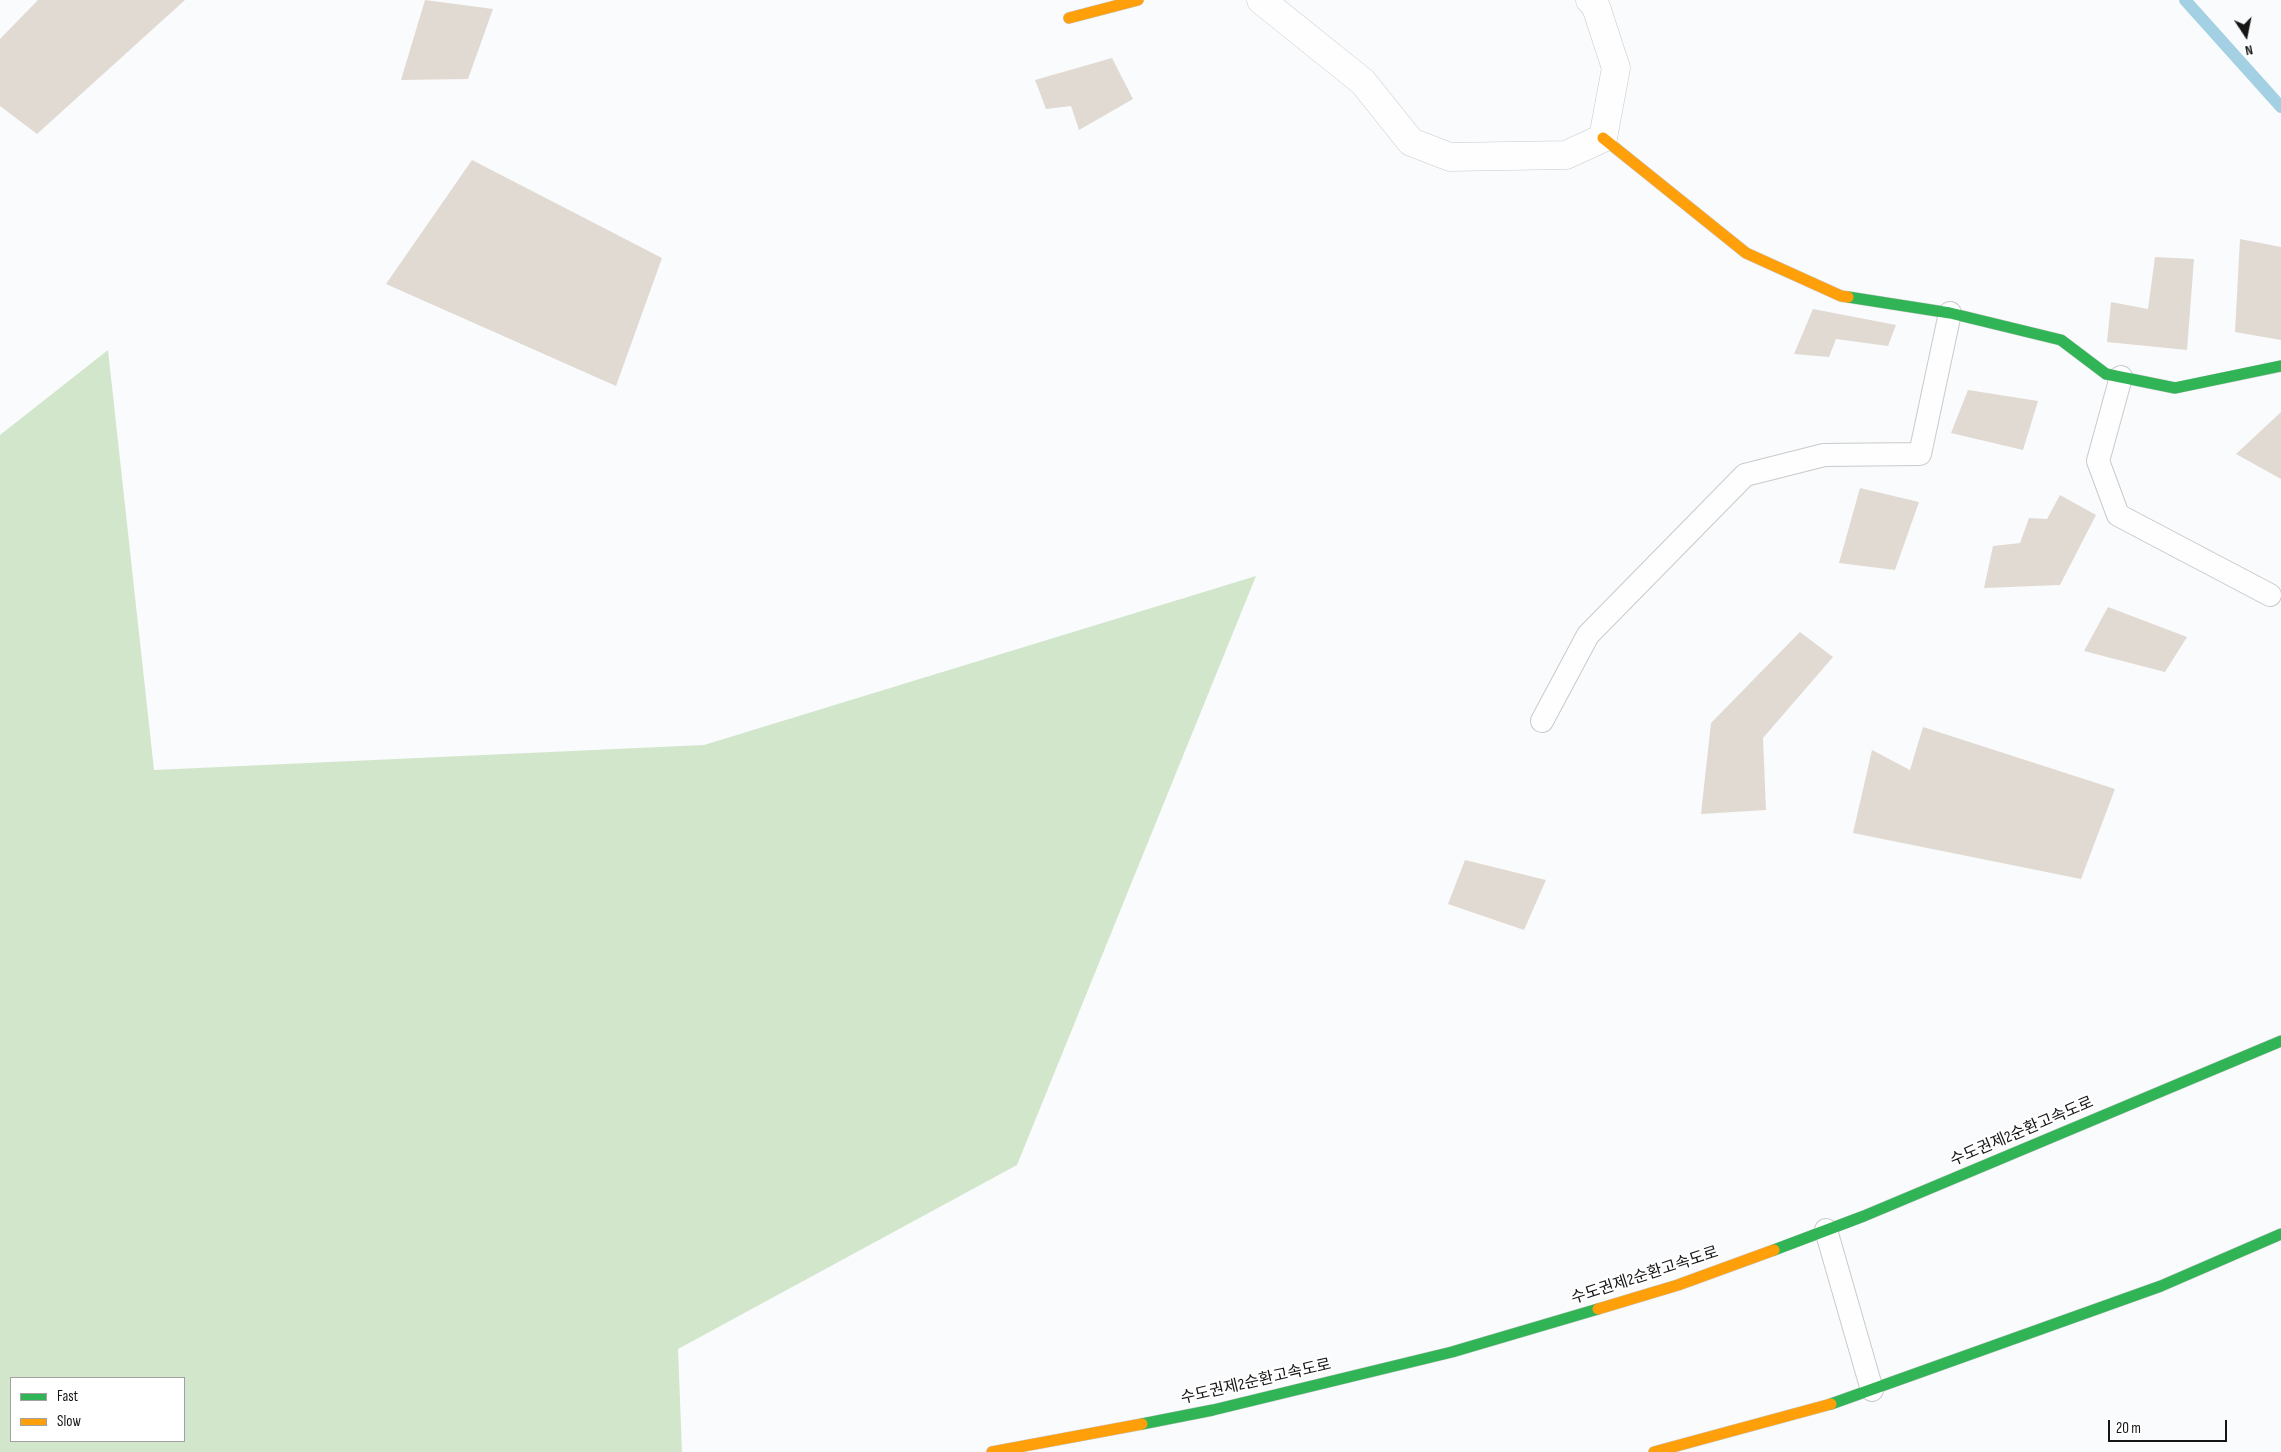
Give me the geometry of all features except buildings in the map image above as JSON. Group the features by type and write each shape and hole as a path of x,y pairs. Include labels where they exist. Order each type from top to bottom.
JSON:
{"main road":[{"path":"1069,18 1138,0"},
{"path":"1603,138 1746,253 1841,296 1950,313 2061,340 2106,374 2175,388 2281,366"},
{"name":"수도권제2순환고속도로","path":"992,1452 1213,1410 1452,1352 1678,1285 1826,1230 2281,1041"},
{"path":"1654,1452 1848,1399 2161,1286 2281,1234"}],"street":[{"path":"1261,0 1363,82 1411,142 1450,157 1566,155 1603,138 1616,68 1596,7 1590,0"}],"lane":[{"path":"1542,720 1588,635 1745,475 1824,455 1920,454 1950,313"},
{"path":"2121,377 2098,461 2118,515 2270,595"},
{"path":"1826,1230 1872,1390"}],"green space":[{"path":"108,350 154,770 704,745 1256,576 1017,1165 678,1349 682,1452 0,1452 0,435"}],"waterway":[{"path":"2185,0 2281,107"}],"traffic: fast":[{"path":"1848,297 1950,313 2061,340 2106,374 2175,388 2281,366"},
{"path":"1774,1250 1864,1216 2281,1041"},
{"path":"1831,1404 2161,1286 2281,1234"},
{"path":"1142,1424 1213,1410 1452,1352 1598,1309"}],"traffic: slow":[{"path":"1069,18 1138,0"},
{"path":"1603,138 1746,253 1841,296 1848,297"},
{"path":"1598,1309 1678,1285 1774,1250"},
{"path":"1654,1452 1831,1404"},
{"path":"992,1452 1142,1424"}]}
